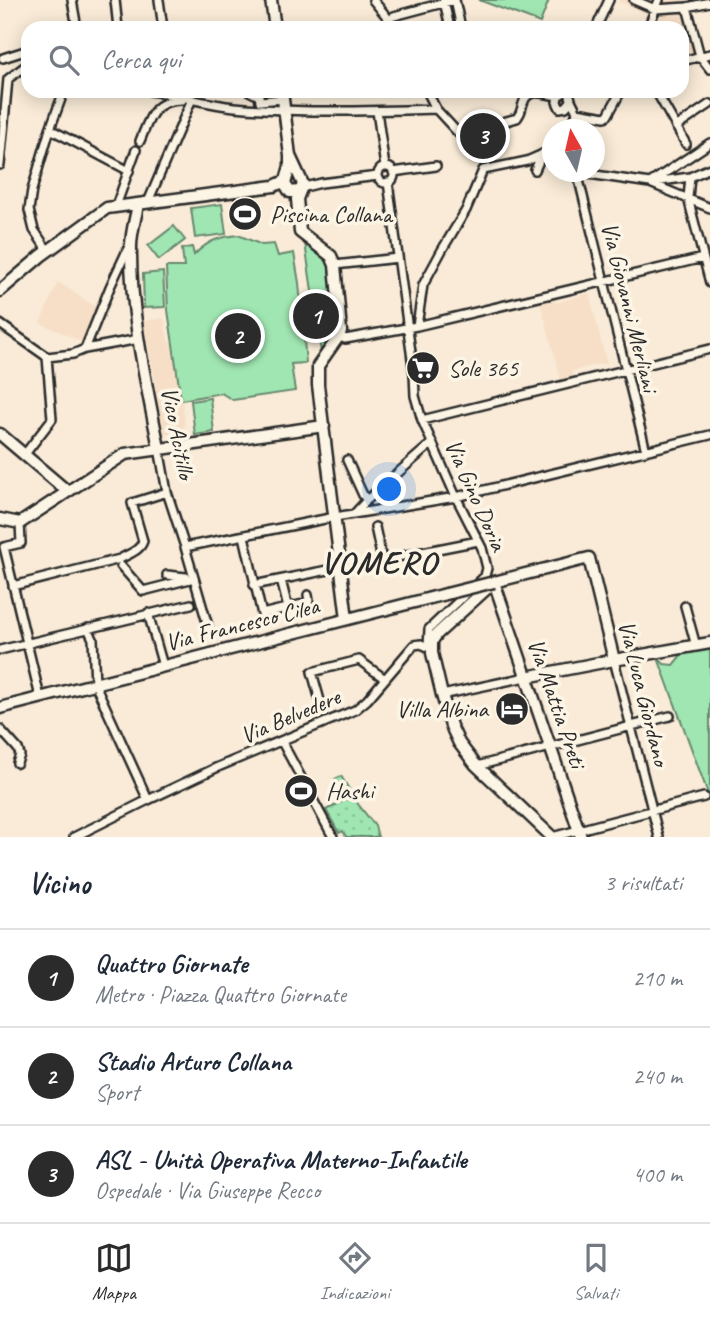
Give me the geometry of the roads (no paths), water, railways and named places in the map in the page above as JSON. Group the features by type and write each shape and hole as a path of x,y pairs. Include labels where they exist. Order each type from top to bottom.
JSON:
{"main road":[{"path":"271,0 274,21"},
{"path":"283,100 290,156 300,183 296,204 302,233 331,256 335,265 341,331 318,366 318,385 347,619"},
{"path":"290,156 285,187 289,192 300,183"},
{"path":"0,291 48,251 107,208 274,186 291,175 300,183"},
{"path":"245,191 279,190 289,196 299,221"},
{"name":"Vico Acitillo","path":"143,203 130,244 139,339 159,448"},
{"path":"0,519 20,523 125,454 324,426"},
{"path":"0,434 68,491"},
{"name":"Via Francesco Cilea","path":"0,708 589,558"},
{"name":"Via Luca Giordano","path":"589,558 614,660"},
{"path":"494,582 437,634 430,650 454,734 477,766 552,837"},
{"name":"Via Mattia Preti","path":"494,582 580,834"},
{"path":"526,677 710,643"}],"street":[{"path":"72,0 76,21"},
{"path":"115,0 117,21"},
{"path":"159,0 162,21"},
{"path":"373,0 390,21"},
{"path":"394,16 455,0 460,21"},
{"path":"599,21 609,0"},
{"path":"634,0 655,9 687,8 710,2"},
{"path":"651,21 659,0"},
{"path":"444,2 448,21"},
{"path":"687,8 700,56 710,69"},
{"path":"3,58 21,52"},
{"path":"689,59 710,54"},
{"path":"0,165 8,79 21,69"},
{"path":"48,251 34,230 29,210 32,190 61,98"},
{"path":"184,98 234,107 283,100"},
{"path":"259,98 260,101 283,100 377,111 436,109"},
{"path":"430,98 436,109 459,134 517,118 522,111 525,98"},
{"path":"558,98 560,107 566,107 571,101"},
{"path":"570,98 577,112 574,119"},
{"path":"577,112 605,117 617,98"},
{"path":"660,98 686,144"},
{"path":"140,141 158,107 169,100 189,99"},
{"name":"Vico Acitillo","path":"143,203 189,99"},
{"path":"676,127 710,104"},
{"path":"377,111 385,167"},
{"path":"50,129 129,171"},
{"path":"650,183 710,143"},
{"path":"116,206 136,150"},
{"path":"417,326 423,285 466,210 483,170 542,160"},
{"path":"535,170 542,164"},
{"path":"385,167 393,172 436,166"},
{"path":"385,167 379,171 381,181 388,183 393,172"},
{"path":"650,183 690,177 710,168"},
{"path":"300,183 378,176"},
{"path":"605,176 650,183 710,208"},
{"path":"690,177 688,198 710,283"},
{"name":"Via Giovanni Merliani","path":"579,182 646,451"},
{"name":"Via Gino Doria","path":"388,183 415,396 422,420 482,548 488,568 485,576 429,629 430,650"},
{"name":"Vico Acitillo","path":"85,349 130,244"},
{"path":"335,265 398,258"},
{"path":"339,336 345,339 417,326 703,258"},
{"path":"0,324 47,357 139,339"},
{"path":"422,420 710,349"},
{"path":"24,454 52,419 47,357"},
{"path":"185,547 335,517 456,497 710,435"},
{"path":"354,514 432,443"},
{"name":"Vico Acitillo","path":"159,448 167,492 208,626"},
{"path":"347,460 363,495 368,500"},
{"path":"13,586 120,559 134,552 143,541 132,503 167,492"},
{"path":"20,523 21,543 4,547 40,697"},
{"path":"375,527 382,560 478,541"},
{"path":"244,536 262,617 307,603 307,595"},
{"path":"121,566 143,591 194,578"},
{"path":"254,585 332,569"},
{"path":"167,575 194,578"},
{"path":"281,580 288,608"},
{"path":"0,650 191,604"},
{"path":"685,607 696,646"},
{"path":"148,613 163,666"},
{"path":"74,837 148,800 94,684 93,639 88,628"},
{"name":"Via Belvedere","path":"148,800 355,710 414,645 421,644 430,650"},
{"path":"321,704 312,672 359,660 385,679"},
{"name":"Via Luca Giordano","path":"614,660 659,837"},
{"path":"442,695 526,677"},
{"path":"477,766 670,716"},
{"path":"0,729 18,749 20,755 17,763"},
{"path":"282,741 332,837"},
{"path":"552,837 580,834 704,797"}],"place":[{"name":"ASL - Unità Operativa Materno-Infantile","path":"483,136"},
{"name":"Piscina Collana","path":"245,214"},
{"name":"Quattro Giornate","path":"316,316"},
{"name":"Stadio Arturo Collana","path":"238,336"},
{"name":"Sole 365","path":"423,368"},
{"name":"Villa Albina","path":"512,709"},
{"name":"Hashi","path":"301,791"}],"district":[{"name":"VOMERO","path":"379,562"}]}
